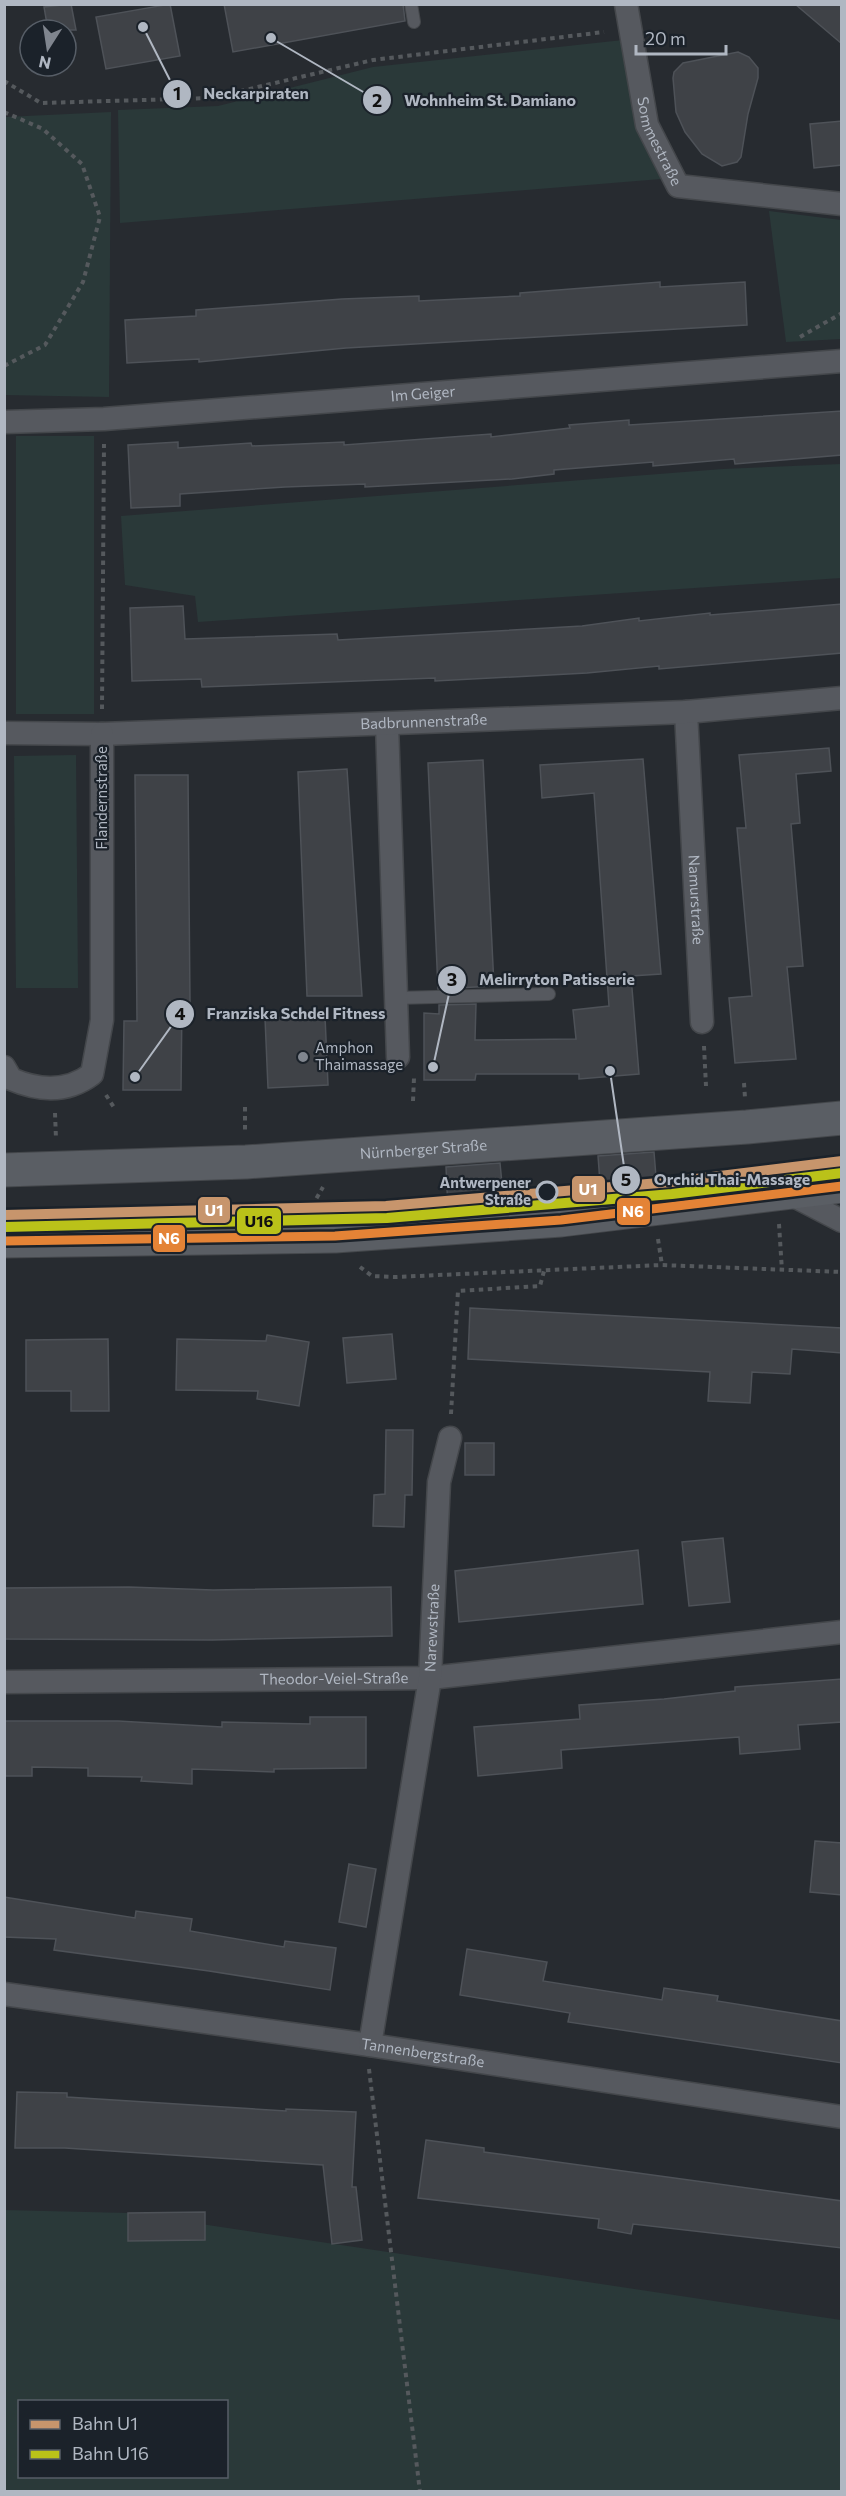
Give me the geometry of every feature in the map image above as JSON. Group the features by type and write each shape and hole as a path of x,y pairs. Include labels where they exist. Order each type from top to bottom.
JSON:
{"main road":[{"name":"Nürnberger Straße","path":"4,1170 246,1162 747,1127 842,1118"},
{"path":"4,1241 335,1236 561,1221 842,1186"}],"street":[{"name":"Sommestraße","path":"626,4 647,125 678,186 842,204"},
{"name":"Im Geiger","path":"4,422 104,419 842,361"},
{"name":"Badbrunnenstraße","path":"4,733 102,734 686,712 842,698"},
{"name":"Namurstraße","path":"686,712 702,1022"},
{"path":"387,724 398,1057"},
{"name":"Flandernstraße","path":"4,1067 10,1080 29,1087 59,1089 82,1082 92,1074 102,1020 102,734"},
{"path":"783,1194 842,1221"},
{"name":"Narewstraße","path":"370,2045 430,1678 439,1482 450,1438"},
{"name":"Theodor-Veiel-Straße","path":"4,1683 430,1678 842,1632"},
{"name":"Tannenbergstraße","path":"4,1994 370,2045 842,2117"}],"lane":[{"path":"411,4 414,22"},
{"path":"396,998 549,994"}],"path":[{"path":"4,81 41,103 211,98 373,60 632,29"},
{"path":"4,112 43,129 82,164 100,217 83,282 45,345 4,366"},
{"path":"809,332 842,314"},
{"name":"Flandernstraße","path":"102,734 104,419"},
{"path":"702,1022 706,1086"},
{"path":"311,1209 327,1181"},
{"path":"782,1271 783,1194"},
{"path":"653,1210 662,1265"},
{"path":"356,1264 372,1275 395,1277 662,1265 842,1272"},
{"path":"450,1438 458,1291 540,1286 544,1271"},
{"path":"370,2045 369,2074 420,2492"}],"shaded area":[{"path":"623,40 636,127 661,179 120,223 118,110 218,106 373,67"},
{"path":"111,112 109,397 5,395 5,117"},
{"path":"769,211 841,220 841,339 786,342"},
{"path":"16,436 94,436 94,714 16,714"},
{"path":"841,464 841,578 198,622 195,596 125,585 121,516 723,469"},
{"path":"76,755 78,988 16,988 14,756"},
{"path":"4,2210 128,2213 841,2320 841,2491 5,2491"}],"building":[{"path":"71,4 74,18 46,18 44,7"},
{"path":"170,4 180,56 106,69 96,17"},
{"path":"224,4 403,4 405,21 233,52"},
{"path":"795,4 842,4 842,44"},
{"path":"738,52 749,57 758,68 758,78 748,114 741,157 737,162 722,166 702,154 685,132 676,112 673,78 674,72 683,63"},
{"path":"842,121 842,165 814,168 810,124"},
{"path":"660,282 660,287 745,282 747,325 346,348 199,362 199,359 127,363 125,320 196,316 196,310 342,299 419,296 419,301 520,296 520,293"},
{"path":"842,411 842,455 735,464 734,459 653,466 653,462 554,470 554,474 512,479 365,487 365,484 285,487 180,494 180,506 131,508 128,445 178,442 178,448 251,443 252,446 344,442 344,445 491,434 491,437 570,428 569,425 629,420 629,425"},
{"path":"842,604 842,653 659,669 659,666 587,673 435,681 435,678 202,687 201,679 132,681 130,608 183,606 185,639 337,634 338,640 582,626 639,618 639,621 710,613 710,615"},
{"path":"829,748 831,771 796,774 800,823 791,824 803,966 787,967 796,1059 735,1063 729,998 752,996 737,828 746,828 739,755"},
{"path":"643,759 661,974 631,976 639,1074 579,1079 579,1074 476,1074 475,1080 424,1080 424,1013 439,1014 439,1005 476,1004 475,1040 576,1039 573,1010 609,1006 594,793 542,798 540,765"},
{"path":"483,760 494,986 438,989 428,763"},
{"path":"347,769 362,996 307,996 298,772"},
{"path":"135,775 188,775 190,1002 182,1002 181,1090 123,1090 124,1021 137,1021"},
{"path":"325,1016 328,1085 268,1088 265,1018"},
{"path":"654,1152 657,1189 601,1196 598,1156"},
{"path":"500,1163 504,1205 448,1209 446,1167"},
{"path":"470,1308 842,1328 842,1353 792,1349 790,1374 752,1372 750,1403 708,1401 710,1372 468,1359"},
{"path":"392,1334 396,1379 347,1383 343,1338"},
{"path":"267,1335 309,1342 299,1406 257,1399 258,1391 176,1390 177,1339 266,1341"},
{"path":"108,1339 109,1411 71,1411 71,1391 26,1391 26,1340"},
{"path":"386,1430 413,1430 412,1495 405,1495 404,1527 373,1526 374,1495 385,1494"},
{"path":"465,1443 494,1443 494,1475 465,1475"},
{"path":"723,1538 730,1602 689,1606 682,1542"},
{"path":"638,1550 643,1604 459,1622 455,1571"},
{"path":"129,1587 213,1590 391,1587 392,1636 212,1640 4,1639 4,1588"},
{"path":"842,1679 842,1722 798,1725 800,1749 740,1754 739,1737 561,1750 562,1768 478,1776 474,1727 580,1719 579,1705 735,1691 735,1687"},
{"path":"310,1717 366,1717 366,1768 274,1769 274,1772 192,1769 192,1784 141,1781 142,1777 88,1776 88,1768 32,1767 32,1776 4,1776 4,1721 118,1721 222,1727 222,1722 310,1724"},
{"path":"815,1841 842,1843 842,1895 810,1892"},
{"path":"349,1864 376,1869 366,1927 339,1922"},
{"path":"4,1897 135,1918 136,1911 192,1919 190,1931 284,1947 285,1941 336,1948 330,1990 54,1950 56,1939 4,1937"},
{"path":"467,1949 547,1962 543,1981 662,2000 664,1988 718,1996 717,2001 842,2021 842,2063 568,2022 570,2013 460,1995"},
{"path":"17,2092 67,2093 67,2097 286,2111 286,2109 356,2112 352,2187 356,2187 362,2240 332,2244 323,2165 65,2148 15,2148"},
{"path":"426,2140 484,2148 484,2152 842,2201 842,2248 633,2224 631,2234 598,2228 599,2219 418,2198"},
{"path":"205,2212 205,2240 128,2241 128,2213"}],"rail line":[{"name":"U1","path":"4,1215 386,1206 671,1182 842,1161"},
{"name":"U16","path":"4,1227 387,1218 672,1194 842,1173"}],"transit line":[{"name":"N6","path":"4,1241 335,1236 561,1220 842,1186"}],"place":[{"name":"Neckarpiraten","path":"143,27"},
{"name":"Wohnheim St. Damiano","path":"271,38"},
{"name":"Amphon Thaimassage","path":"303,1057"},
{"name":"Melirryton Patisserie","path":"433,1067"},
{"name":"Orchid Thai-Massage","path":"610,1071"},
{"name":"Franziska Schdel Fitness","path":"135,1077"},
{"name":"Antwerpener Straße","path":"547,1192"}]}
